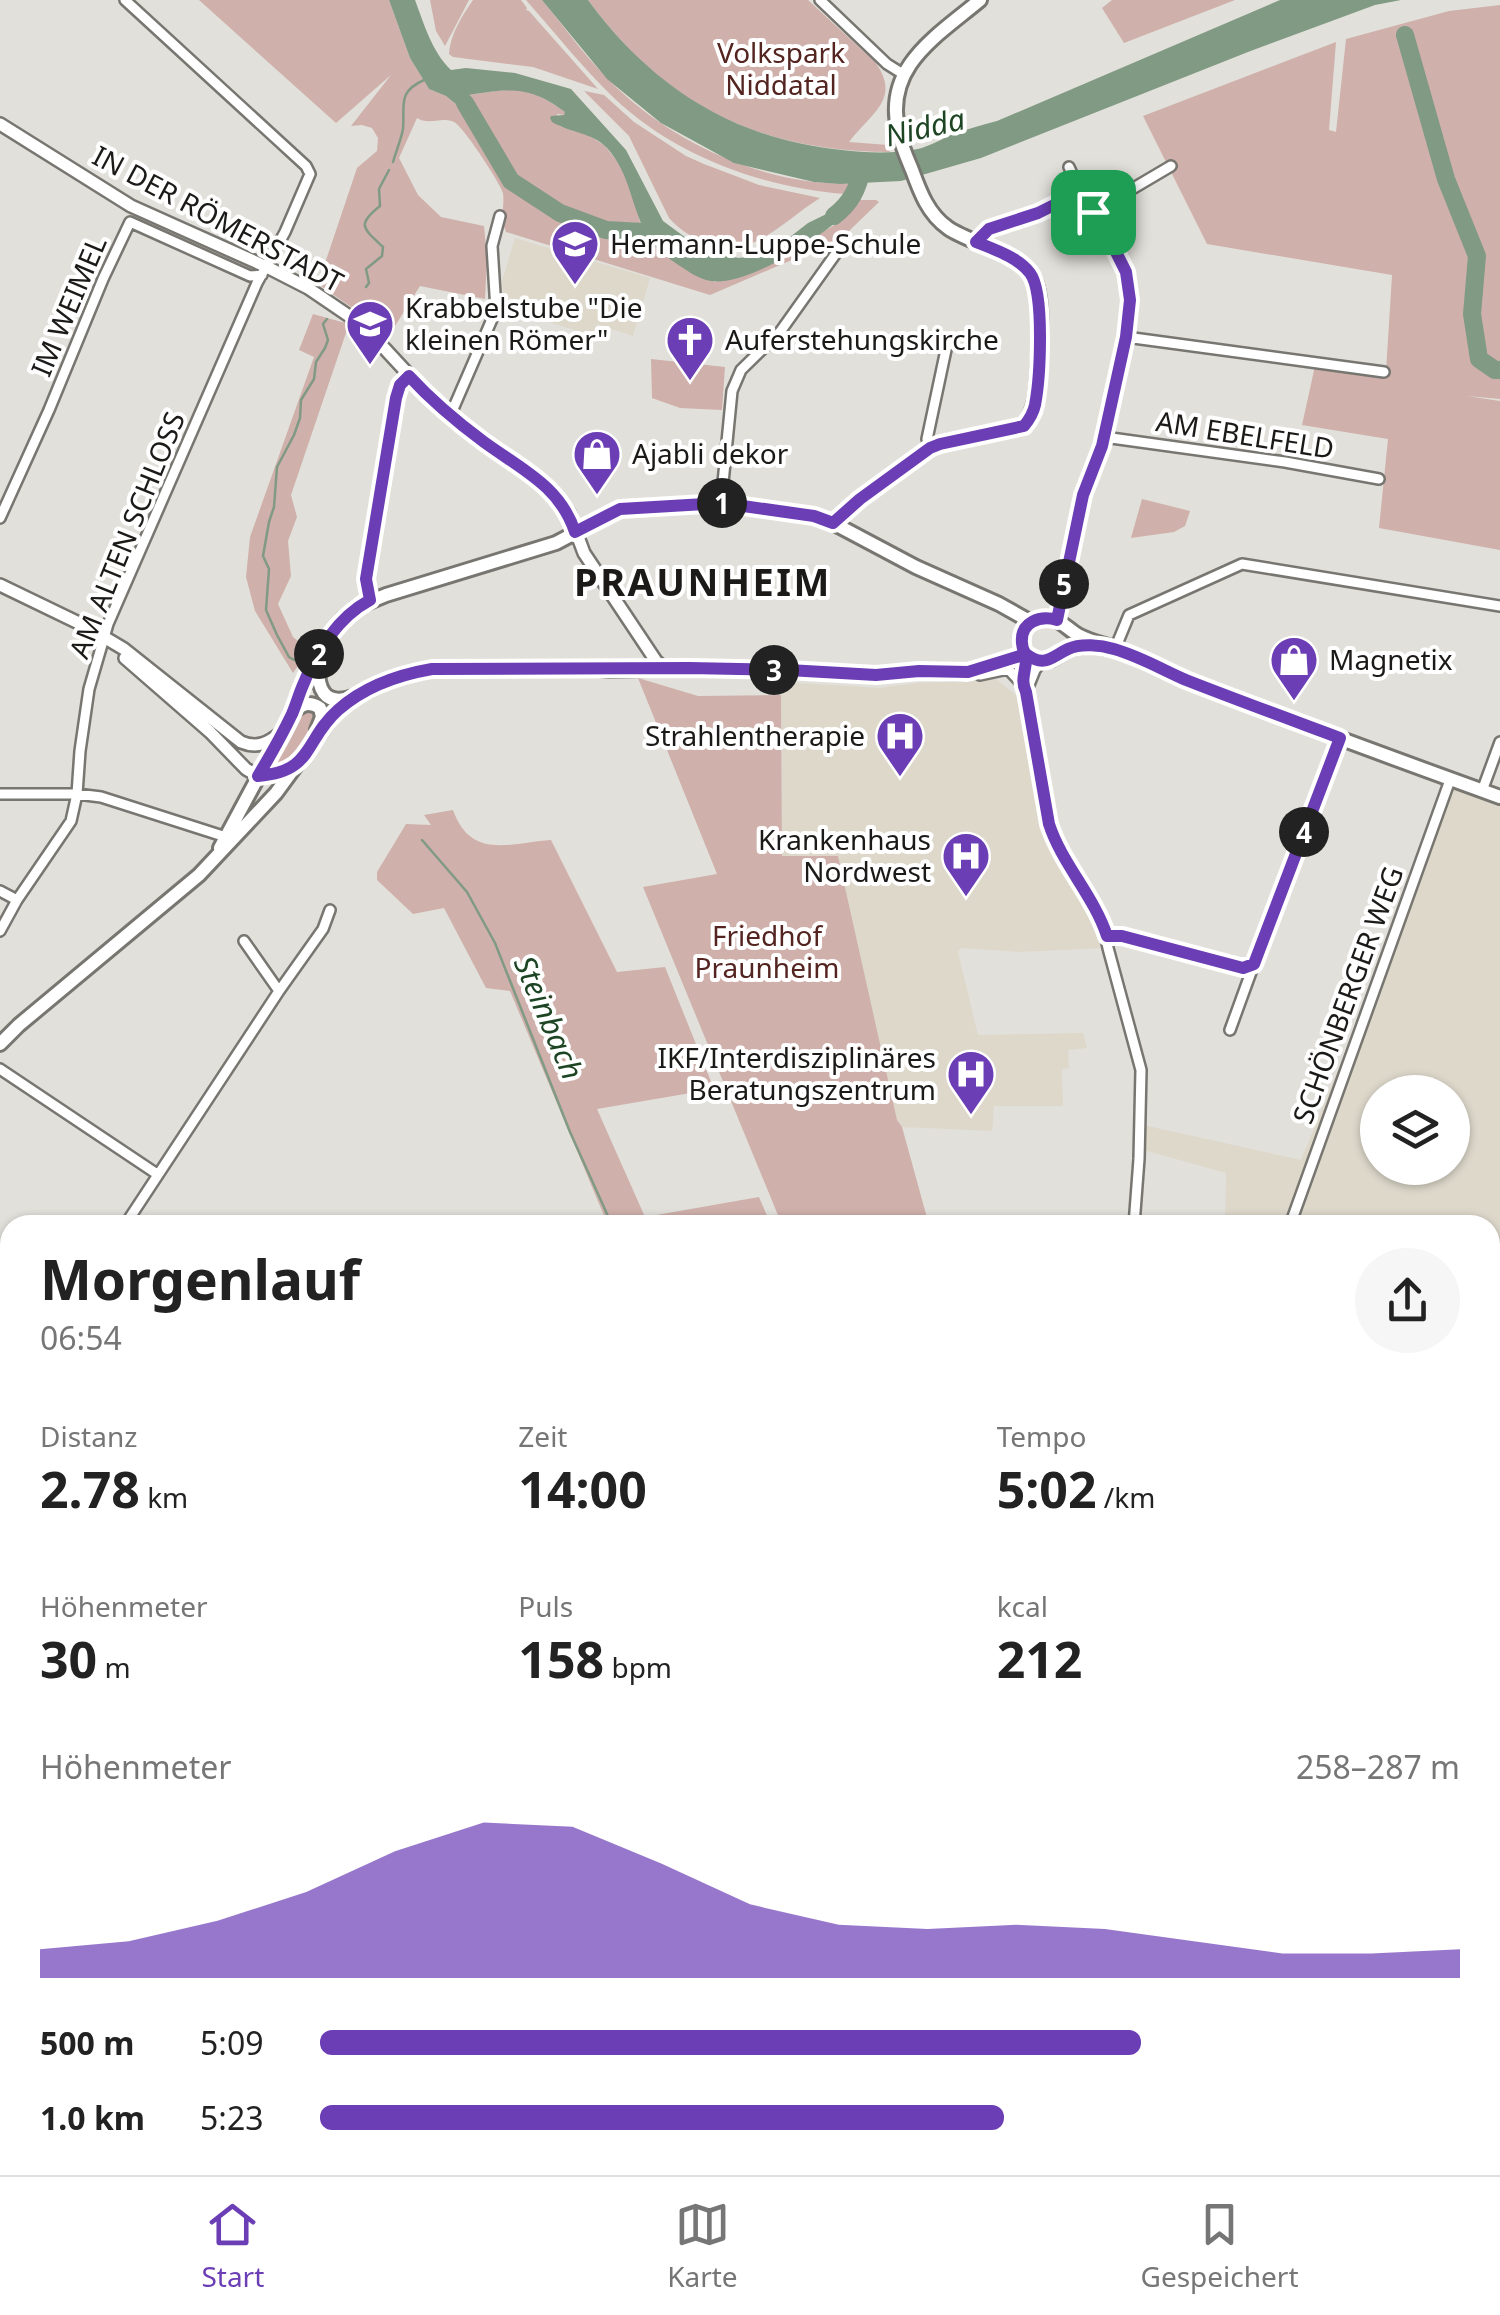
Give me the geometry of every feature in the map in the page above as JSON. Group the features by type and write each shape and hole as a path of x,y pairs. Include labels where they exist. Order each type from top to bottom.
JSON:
{"main road":[{"path":"833,523 930,448 1024,426 1035,404 1040,352 1036,284 1026,268 949,229 934,216 900,138 896,110 903,74 921,50 980,0"},
{"path":"211,863 293,712 318,654 343,619 370,600 556,543 620,509 722,503 814,516 1032,622"},
{"path":"1026,655 1022,639 1027,626 1048,618 1079,636 1211,690 1500,797"},
{"path":"1061,623 1069,642 1067,650"},
{"path":"0,1044 211,863 271,800 336,711 391,678 432,669 788,670 876,675 968,672 1026,655 1042,661 1091,645 1115,649"},
{"path":"318,654 322,692 332,700 357,696"},
{"path":"293,712 306,703 320,708 322,716 313,742"}],"street":[{"name":"AM ALTEN SCHLOSS","path":"0,931 16,900 71,821 78,794 90,689 104,637 249,301 310,174 306,166 125,0"},
{"path":"820,0 903,74"},
{"name":"IN DER RÖMERSTADT","path":"0,124 131,206 308,288 355,320 450,416 550,489 569,513 591,564 656,662 665,669"},
{"path":"1093,212 1171,166"},
{"path":"1061,623 1083,495 1104,436 1126,337 1130,286 1115,250 1069,167"},
{"path":"976,242 989,229 1038,213 1076,194 1082,196"},
{"path":"450,416 496,310 492,246 500,216"},
{"name":"IN DER RÖMERSTADT","path":"130,222 250,276 265,271"},
{"name":"IM WEIMEL","path":"0,518 130,222"},
{"path":"722,503 732,391 741,370 780,332 836,252"},
{"path":"1126,337 1384,372"},
{"path":"930,448 927,438 947,345"},
{"path":"370,600 366,579 396,398 400,385 409,376"},
{"name":"AM EBELFELD","path":"1104,436 1379,478"},
{"path":"1115,649 1129,615 1242,564 1500,606"},
{"path":"0,586 124,649 241,742 258,746 282,732"},
{"path":"104,637 238,762 258,776 297,765"},
{"path":"1026,655 1024,688 1053,836 1091,898 1107,936 1142,1070 1135,1215"},
{"path":"1024,688 1042,661"},
{"path":"968,672 980,675 1008,670 1024,688"},
{"path":"1230,1030 1340,738"},
{"path":"1482,791 1500,742"},
{"name":"SCHÖNBERGER WEG","path":"1292,1215 1450,780"},
{"path":"0,794 101,797 226,836"},
{"path":"0,891 16,900"},
{"path":"131,1215 323,929 330,910"},
{"path":"1107,936 1122,936 1243,968 1254,964"},
{"path":"244,941 280,991"},
{"path":"0,1069 157,1174"}],"shaded area":[{"path":"389,0 415,0 434,46 451,70 515,73 571,89 626,150 663,221 693,243 738,258 758,256 808,223 849,203 852,208 806,244 745,276 727,281 697,277 652,243 621,169 607,148 595,139 552,122 551,116 565,112 530,93 497,91 469,95 477,121 446,96 429,89 410,58"},
{"path":"542,0 588,0 639,59 698,104 731,121 802,144 880,153 918,149 997,121 1280,0 1401,0 1375,5 1248,52 981,158 901,181 840,184 814,182 734,163 661,123 607,79"},
{"name":"Hermann-Luppe-Schule","path":"515,238 650,278 633,336 597,324 594,336 545,321 503,293 502,281"},
{"name":"Krankenhaus Nordwest","path":"996,679 1023,701 1043,811 1042,829 1092,911 1104,948 1020,952 961,948 958,952 978,1035 1083,1033 1087,1048 1068,1050 1069,1068 1062,1069 1063,1106 994,1106 992,1131 902,1127 897,1121 838,856 782,856 781,682 880,688"},
{"path":"1457,781 1500,797 1500,1215 1225,1215 1226,1173 1140,1149 1143,1125 1301,1160"}],"green space":[{"path":"199,0 389,0 410,58 429,89 446,96 475,119 469,95 519,90 552,103 565,112 557,114 559,126 589,135 605,146 621,166 640,222 715,282 759,270 836,224 853,207 849,200 879,202 849,231 850,235 710,295 506,232 503,193 465,134 449,120 417,118 399,158 418,195 441,217 484,226 485,299 420,286 390,334 318,284 357,168 377,151 378,138 372,128 351,126 391,75 336,123"},
{"path":"430,0 469,0 445,46 436,31"},
{"path":"473,0 521,0 598,89 533,67 453,57 449,54 452,40"},
{"path":"526,0 542,0 617,88 668,128 727,159 759,170 823,183 855,183 846,194 783,185 722,166 664,137 614,98"},
{"name":"Volkspark Niddatal","path":"588,0 808,0 875,62 883,75 884,96 880,105 849,142 888,145 890,152 799,143 719,115 650,68"},
{"path":"1112,0 1235,0 1124,43 1102,8"},
{"path":"1500,5 1500,399 1467,396 1500,401 1500,550 1379,528 1388,439 1302,425 1317,357 1386,371 1392,275 1207,244 1143,116 1336,42 1329,130 1336,132 1346,39 1449,11"},
{"path":"584,91 604,95 634,122 686,156 759,185 820,198 750,244 719,247 701,241 669,218 629,136"},
{"path":"313,314 349,324 291,495 297,517 288,541 291,576 278,604 293,637 309,650 293,673 255,611 246,577 250,537 314,357 299,350"},
{"path":"651,359 725,367 722,410 680,408 652,398"},
{"path":"1142,499 1190,511 1185,526 1174,532 1131,538"},
{"name":"Friedhof Praunheim","path":"638,678 698,696 781,695 782,856 838,856 897,1120 926,1215 778,1215 643,887 717,874"},
{"path":"303,709 314,709 317,721 290,765 271,772 268,769"},
{"path":"453,810 470,836 493,845 551,840 617,972 665,967 714,1089 597,1109 644,1215 604,1215 510,991 486,988 444,908 413,914 377,880 377,872 406,824 431,825 424,815"},
{"path":"759,1197 767,1215 656,1215"}],"waterway":[{"path":"1405,35 1446,179 1477,256 1472,314 1479,359 1500,370"},
{"name":"Steinbach","path":"393,162 403,129 406,94 424,80"},
{"path":"465,103 511,181 560,213 606,230 666,236"},
{"path":"834,216 853,195 862,168"},
{"name":"Steinbach","path":"366,287 366,269 382,256 383,247 367,231 365,222 380,206 379,189 389,170"},
{"name":"Steinbach","path":"294,660 266,610 269,569 263,556 274,507 277,467 294,435 301,400 314,379 316,362 328,340 323,324 327,319"},
{"name":"Steinbach","path":"422,840 467,892 495,943 607,1215"}],"place":[{"name":"Hermann-Luppe-Schule","path":"575,286"},
{"name":"Krabbelstube \"Die kleinen Römer\"","path":"370,366"},
{"name":"Auferstehungskirche","path":"690,382"},
{"name":"Ajabli dekor","path":"597,496"},
{"name":"Magnetix","path":"1294,702"},
{"name":"Strahlentherapie","path":"900,778"},
{"name":"Krankenhaus Nordwest","path":"966,898"},
{"name":"IKF/Interdisziplinäres Beratungszentrum","path":"971,1116"}],"district":[{"name":"PRAUNHEIM","path":"703,583"}],"route":[{"path":"1093,212 1076,194 1038,213 989,229 976,242 1026,268 1036,284 1040,352 1035,404 1024,426 930,448 833,523 782,510 722,503 620,509 575,532 569,513 550,489 450,416 409,376 400,385 396,398 366,579 370,600 343,619 318,654 293,712 258,776 285,772 297,765 336,711 357,696 391,678 432,669 689,668 876,675 968,672 1026,654 1027,655 1032,659 1042,661 1091,645 1115,649 1340,738 1254,964 1243,968 1122,936 1107,936 1091,898 1049,824 1022,684 1027,655 1022,639 1032,622 1057,620 1083,495 1102,446 1126,337 1130,300 1126,272 1093,212"}],"water label":[{"name":"Nidda","path":"925,128"}]}
